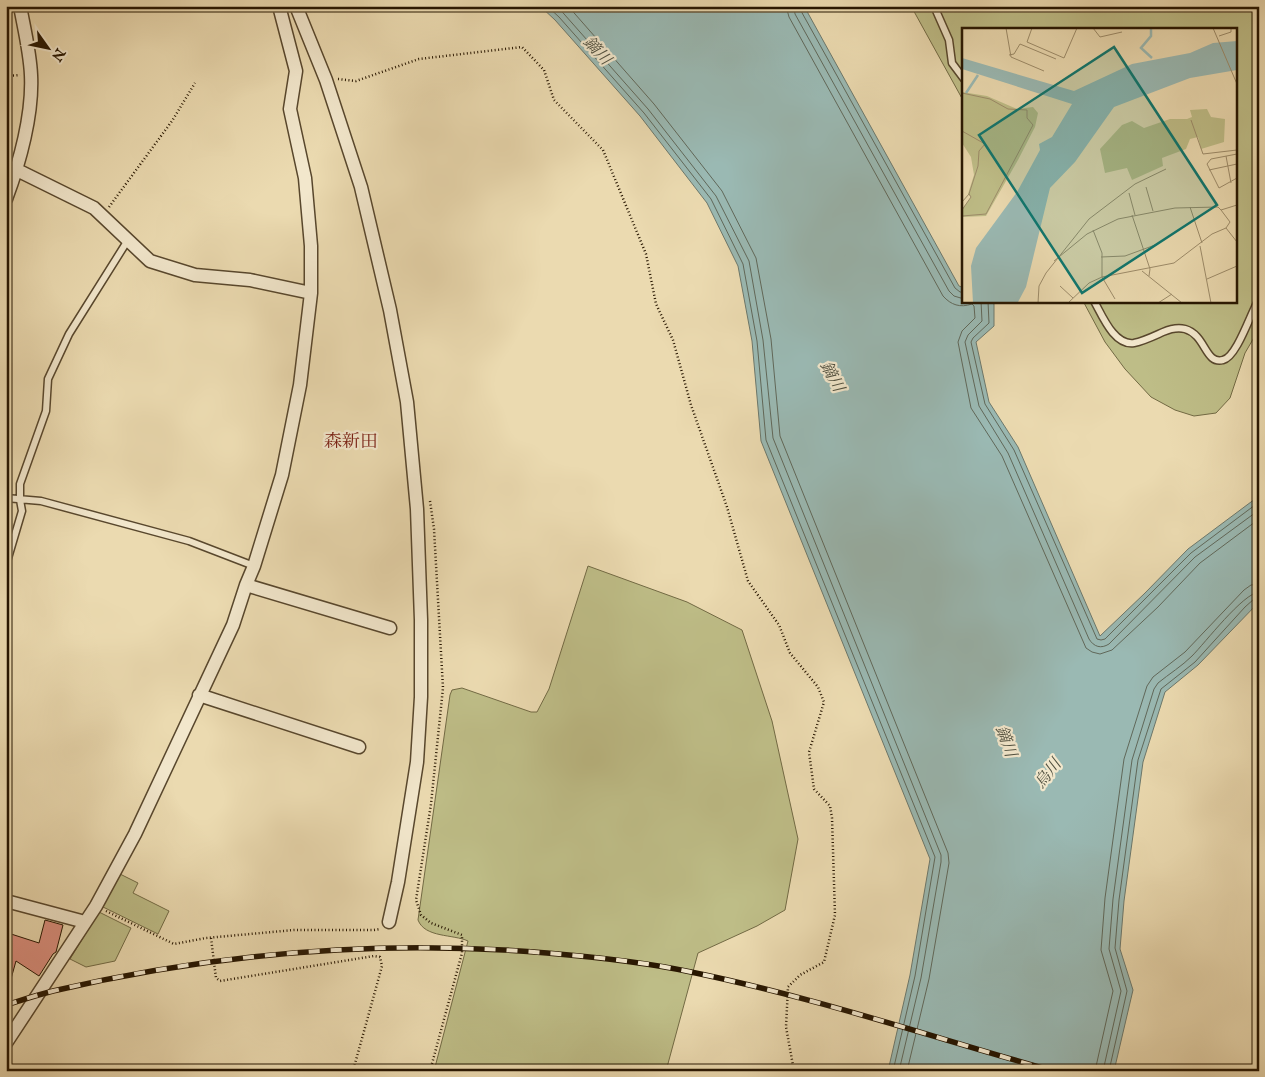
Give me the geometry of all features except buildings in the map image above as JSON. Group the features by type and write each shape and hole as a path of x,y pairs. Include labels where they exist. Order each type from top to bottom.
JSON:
{"street":[{"path":"6,199 12,170 28,117 31,75 20,6"},
{"path":"6,1043 96,906 135,834 233,625 254,566 282,475 300,385 311,293 311,246 305,178 290,109 296,71 279,6"},
{"path":"296,6 326,80 361,187 390,310 407,402 417,509 422,620 421,697 417,762 398,882 389,922"},
{"path":"12,170 94,208 150,262 195,275 250,280 311,293"},
{"path":"246,585 390,628"},
{"path":"199,696 359,747"},
{"path":"6,901 85,922"}],"lane":[{"path":"934,6 949,40 952,63 962,76"},
{"path":"6,564 22,511 20,484 46,410 48,379 69,334 128,240"},
{"path":"1095,302 1115,335 1124,342 1135,343 1170,329 1184,329 1196,334 1212,358 1217,361 1224,360 1235,351 1251,312 1259,299"},
{"path":"6,498 42,501 189,541 254,566"}],"path":[{"path":"338,79 356,81 419,59 522,47 544,70 554,100 602,150 646,254 656,304 672,340 748,581 779,625 790,653 818,687 824,702 809,752 814,789 830,806 832,818 835,915 824,962 800,975 788,987 786,1027 794,1071"},
{"path":"102,216 172,121 195,83"},
{"path":"430,1071 462,953 462,935 431,923 421,915 416,900 431,804 443,688"},
{"path":"96,906 174,944 211,938 294,930 374,930 384,928 389,922"},
{"path":"211,938 216,978 220,981 374,956 380,958 382,966 353,1071"}],"shaded area":[{"path":"911,6 1259,6 1259,329 1245,353 1230,398 1216,413 1194,416 1175,410 1151,397 1125,369 1105,342 1084,302 1238,302 1238,28 962,28 962,98"},
{"path":"588,566 687,602 742,630 772,721 798,839 785,910 757,926 698,953 666,1071 434,1071 468,941 433,933 422,926 418,920 450,695 452,690 462,688 531,712 537,712 549,689"},
{"path":"118,873 138,883 133,893 169,911 158,934 101,906"},
{"path":"99,912 131,928 115,961 86,967 70,959"}],"water":[{"path":"540,6 804,6 959,286 962,287 962,302 991,302 994,304 994,326 976,342 989,402 1018,447 1100,636 1188,549 1259,496 1259,602 1198,665 1165,692 1143,762 1124,901 1120,949 1133,990 1114,1071 888,1071 910,975 930,859 761,441 752,341 738,266 707,203 640,116 555,20"}],"railway":[{"path":"6,1005 53,991 114,978 175,967 237,959 298,952 360,949 485,949 601,958 691,972 827,1005 1053,1071"}],"district":[{"name":"森新田","path":"351,441"}],"water label":[{"name":"鏑川","path":"598,50"},
{"name":"鏑川","path":"833,376"},
{"name":"鏑川","path":"1007,741"},
{"name":"烏川","path":"1047,773"}]}
